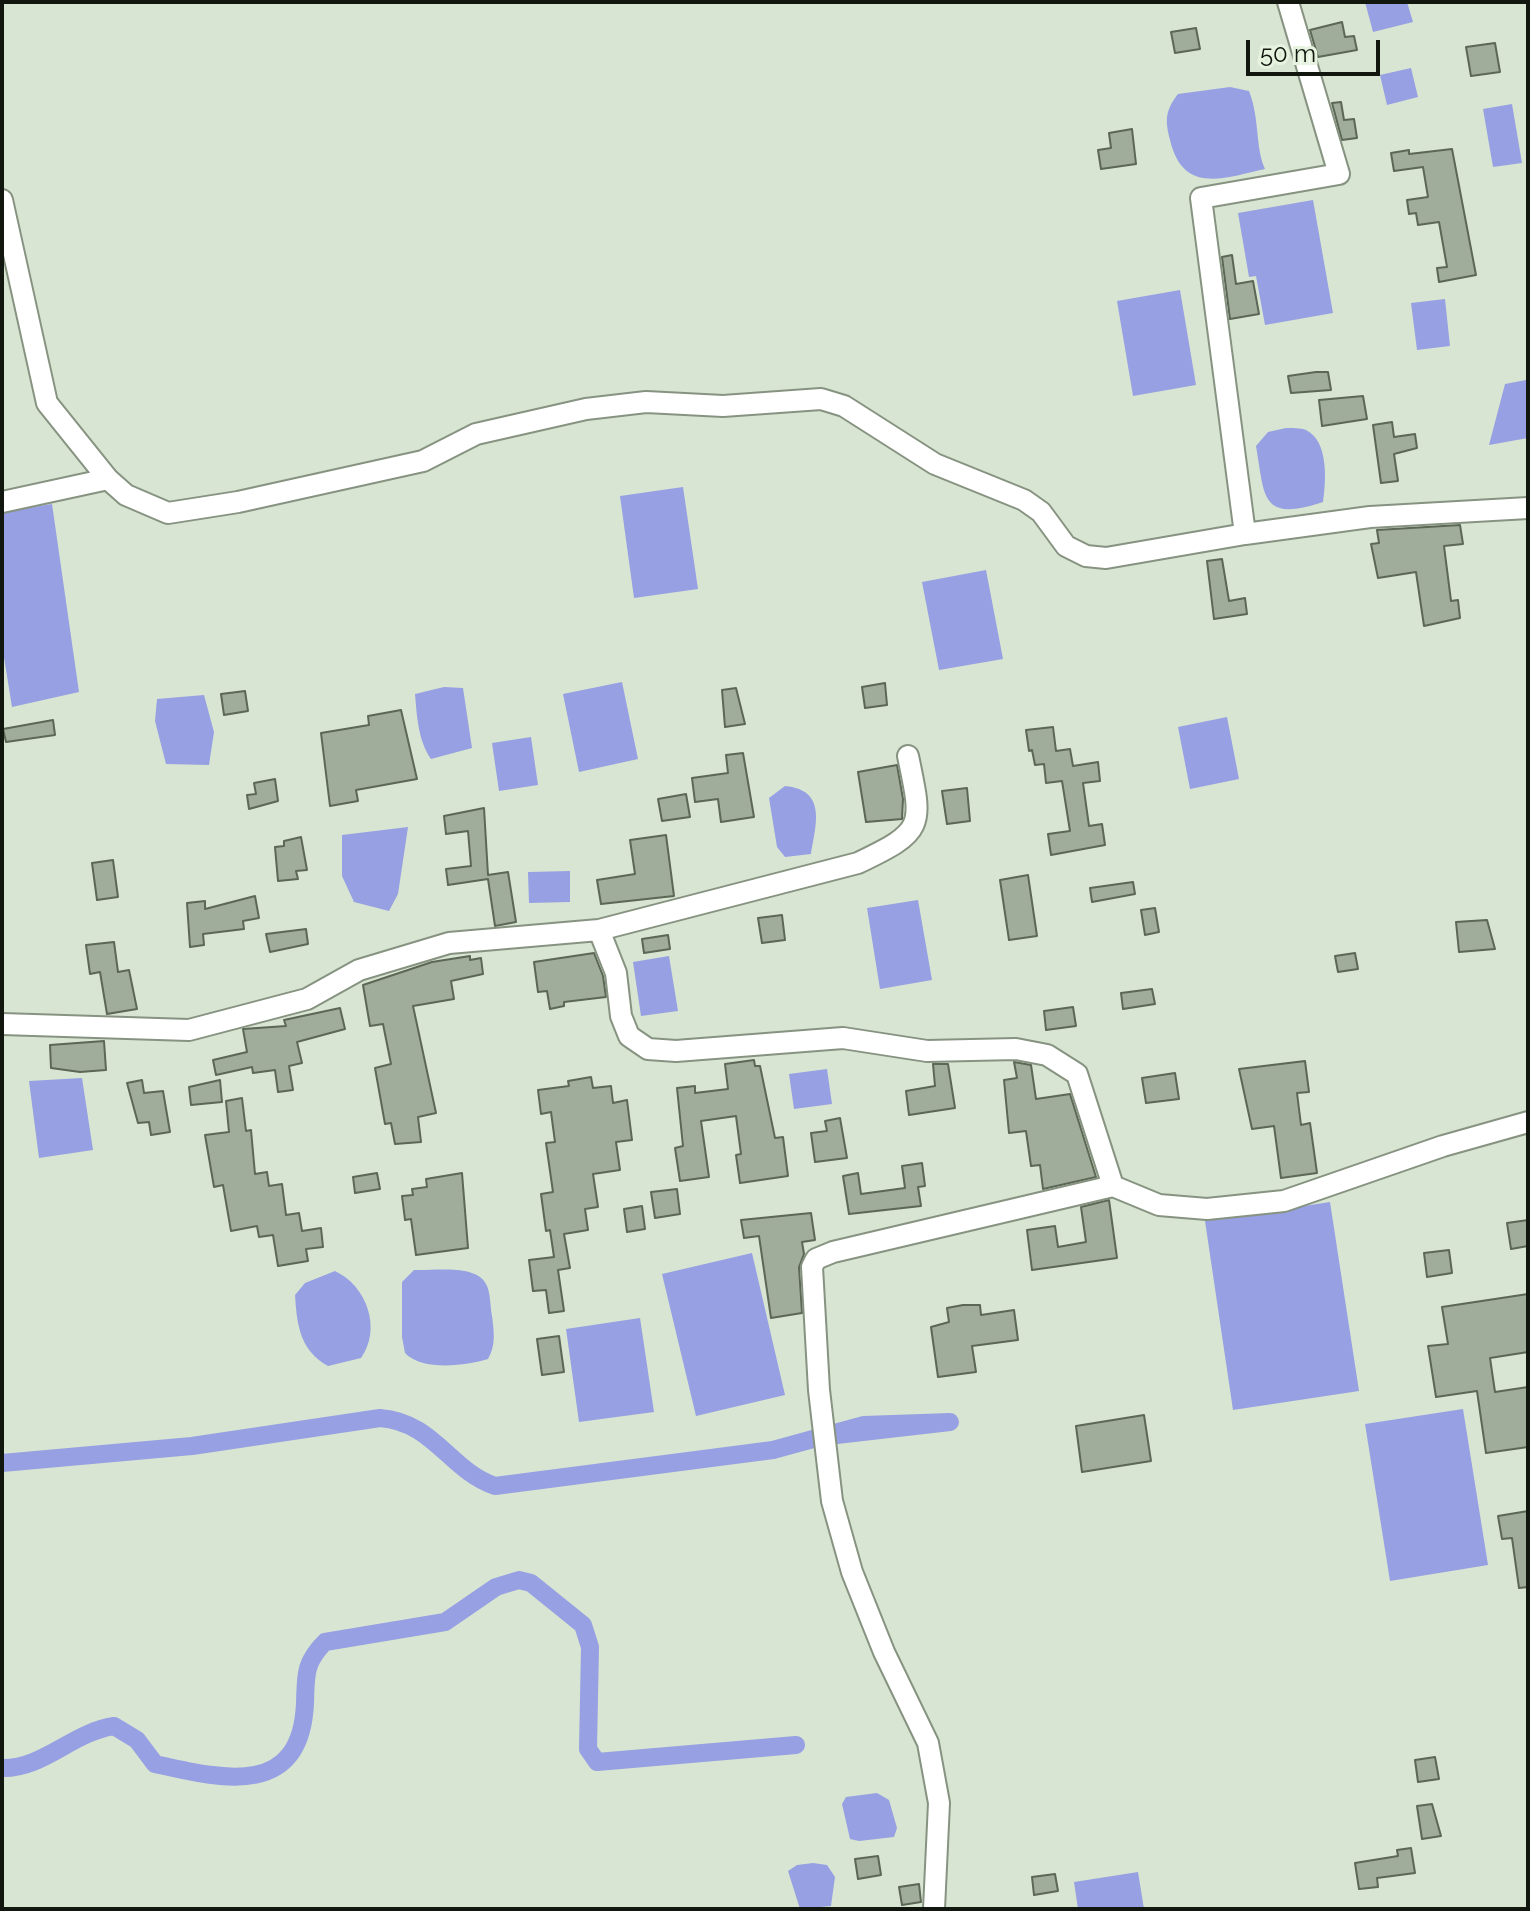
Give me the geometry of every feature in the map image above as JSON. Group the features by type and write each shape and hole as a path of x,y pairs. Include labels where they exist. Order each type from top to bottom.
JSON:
{"street":[{"path":"1245,534 1201,198 1339,174 1288,2"},
{"path":"2,200 47,403 108,479 126,495 168,513 238,502 423,461 476,434 586,409 646,402 723,406 821,399 844,406 935,464 1024,500 1041,512 1066,546 1086,556 1106,558 1370,517 1528,508"},
{"path":"2,502 108,479"},
{"path":"2,1024 189,1030 307,999 359,970 449,943 599,930 858,863 898,844 916,827 919,809 908,756"},
{"path":"599,930 616,973 621,1016 629,1036 648,1049 676,1051 843,1038 927,1051 1016,1049 1047,1055 1077,1074 1113,1186"},
{"path":"934,1909 939,1803 928,1743 884,1652 852,1572 832,1501 819,1390 812,1267 816,1259 833,1252 1113,1186 1159,1205 1207,1209 1284,1201 1443,1146 1528,1122"}],"water":[{"path":"1365,2 1407,2 1413,22 1373,32"},
{"path":"1411,68 1418,97 1387,105 1380,75"},
{"path":"1230,87 1249,91 1265,169 1220,178 1195,176 1176,157 1167,127 1168,111 1178,94"},
{"path":"1512,104 1522,163 1493,167 1483,109"},
{"path":"1313,200 1333,313 1265,325 1256,276 1249,277 1238,213"},
{"path":"1180,290 1196,385 1133,396 1117,301"},
{"path":"1445,299 1450,346 1417,350 1411,303"},
{"path":"1526,380 1528,438 1489,445 1505,384"},
{"path":"1286,428 1306,430 1319,443 1324,463 1323,502 1288,509 1277,507 1265,492 1256,446 1268,432"},
{"path":"683,487 698,589 634,598 620,496"},
{"path":"52,504 79,692 12,707 2,645 2,512"},
{"path":"986,570 1003,659 939,670 922,582"},
{"path":"622,682 638,759 579,772 563,694"},
{"path":"444,687 463,688 472,748 431,759 421,736 415,694"},
{"path":"204,695 214,732 209,765 166,764 155,721 157,699"},
{"path":"1227,717 1239,779 1190,789 1178,727"},
{"path":"531,737 538,785 499,791 492,743"},
{"path":"785,786 798,789 813,801 816,820 811,854 785,857 777,847 769,798"},
{"path":"408,827 398,894 389,911 354,902 342,876 342,835"},
{"path":"570,871 570,902 529,903 528,872"},
{"path":"918,900 932,980 880,989 867,908"},
{"path":"669,956 678,1011 641,1016 633,962"},
{"path":"827,1069 832,1104 794,1109 789,1074"},
{"path":"82,1078 93,1150 39,1158 29,1081"},
{"path":"1330,1202 1359,1391 1233,1410 1205,1221"},
{"path":"752,1253 785,1395 696,1416 662,1274"},
{"path":"414,1270 464,1271 481,1278 486,1284 493,1328 488,1359 468,1364 433,1365 422,1363 405,1353 402,1282"},
{"path":"335,1271 356,1287 363,1297 368,1309 370,1334 361,1358 328,1366 306,1345 297,1317 295,1295 305,1283"},
{"path":"640,1318 654,1412 579,1422 566,1329"},
{"path":"1463,1409 1488,1565 1390,1581 1365,1424"},
{"path":"877,1793 889,1800 897,1828 894,1837 859,1841 850,1839 842,1804 846,1797"},
{"path":"797,1865 827,1865 835,1877 831,1906 800,1909 788,1871"},
{"path":"1138,1872 1144,1909 1078,1909 1074,1882"}],"building":[{"path":"1342,22 1345,37 1354,36 1357,50 1318,57 1310,30"},
{"path":"1196,28 1200,49 1175,53 1171,32"},
{"path":"1495,43 1500,72 1471,76 1466,47"},
{"path":"1341,102 1344,120 1354,119 1357,138 1342,140 1332,103"},
{"path":"1132,129 1136,164 1101,169 1098,150 1111,148 1109,133"},
{"path":"1452,149 1476,275 1439,282 1437,268 1447,267 1439,222 1418,225 1416,213 1409,214 1407,200 1428,197 1423,167 1394,171 1391,153"},
{"path":"1232,255 1236,284 1253,281 1259,314 1230,319 1222,257"},
{"path":"1328,372 1331,390 1291,393 1288,376"},
{"path":"1363,396 1367,419 1322,426 1319,400"},
{"path":"1392,422 1394,437 1415,434 1417,448 1394,454 1398,481 1381,483 1373,425"},
{"path":"1460,525 1463,544 1444,546 1451,601 1458,600 1460,618 1424,626 1416,572 1378,578 1371,544 1379,543 1377,530"},
{"path":"1222,559 1229,601 1245,598 1247,614 1214,619 1207,561"},
{"path":"885,683 887,705 865,708 862,687"},
{"path":"736,688 745,724 725,727 722,690"},
{"path":"245,691 248,711 224,715 221,694"},
{"path":"401,710 417,779 356,790 358,801 330,806 321,733 369,725 368,716"},
{"path":"53,720 55,735 6,742 3,729"},
{"path":"1053,727 1056,751 1070,749 1073,766 1098,762 1100,781 1083,783 1089,826 1102,824 1105,845 1051,855 1048,834 1070,831 1062,781 1046,783 1044,764 1035,765 1026,730"},
{"path":"743,753 754,817 721,822 718,799 695,802 692,778 728,773 726,755"},
{"path":"897,765 903,799 902,819 866,822 858,772"},
{"path":"275,779 278,801 249,809 247,795 256,794 254,783"},
{"path":"967,788 970,821 947,824 942,791"},
{"path":"686,794 690,817 662,821 658,799"},
{"path":"484,808 488,875 508,872 516,922 495,926 488,879 448,885 446,869 471,866 468,831 446,834 444,816"},
{"path":"666,835 674,896 601,904 597,880 635,874 630,840"},
{"path":"301,837 307,870 296,871 298,879 278,881 275,847"},
{"path":"113,860 118,897 97,900 92,863"},
{"path":"1028,875 1037,936 1009,940 1000,880"},
{"path":"1133,882 1135,894 1092,902 1090,888"},
{"path":"255,896 259,918 243,921 244,929 203,934 204,945 190,947 187,903 205,901 205,909"},
{"path":"1155,908 1159,932 1145,935 1141,910"},
{"path":"782,915 785,940 762,943 758,918"},
{"path":"1487,920 1495,949 1459,952 1456,922"},
{"path":"306,929 308,944 270,952 266,934"},
{"path":"668,935 670,949 644,953 642,939"},
{"path":"114,942 118,972 129,970 137,1009 107,1014 100,972 90,974 86,945"},
{"path":"594,953 603,976 606,997 564,1002 564,1006 550,1009 547,991 538,992 534,962"},
{"path":"1355,953 1358,969 1338,972 1335,956"},
{"path":"470,956 470,960 481,958 483,974 451,981 454,999 413,1006 436,1113 418,1117 421,1142 395,1144 391,1123 385,1124 375,1068 391,1064 383,1024 370,1026 363,985 432,962"},
{"path":"1152,989 1155,1004 1123,1009 1121,993"},
{"path":"1073,1007 1076,1026 1046,1030 1044,1011"},
{"path":"340,1008 345,1029 297,1042 302,1063 289,1066 293,1090 278,1092 275,1070 253,1073 252,1067 216,1075 213,1060 247,1052 243,1029 286,1026 284,1020"},
{"path":"104,1041 106,1070 80,1072 51,1068 50,1045"},
{"path":"754,1060 755,1066 760,1066 775,1138 783,1137 788,1176 740,1183 736,1155 741,1154 736,1116 701,1121 709,1177 680,1181 675,1148 683,1146 677,1088 695,1086 695,1093 728,1089 725,1064"},
{"path":"1305,1061 1309,1092 1297,1093 1301,1125 1310,1123 1317,1173 1281,1178 1274,1126 1252,1129 1239,1069"},
{"path":"1014,1062 1031,1065 1036,1099 1070,1094 1096,1177 1043,1189 1040,1165 1031,1166 1026,1131 1009,1133 1004,1080 1017,1078"},
{"path":"933,1064 948,1064 955,1108 909,1115 906,1091 935,1086"},
{"path":"1175,1073 1179,1099 1146,1103 1142,1078"},
{"path":"591,1077 593,1088 611,1086 613,1103 627,1100 632,1140 616,1142 620,1170 593,1174 598,1207 585,1209 588,1230 564,1234 570,1268 558,1270 564,1311 549,1313 546,1290 533,1291 529,1260 554,1257 550,1230 546,1231 541,1194 553,1192 546,1143 555,1142 551,1112 541,1114 538,1090 569,1086 568,1081"},
{"path":"142,1080 144,1093 163,1091 170,1132 151,1135 149,1122 138,1123 127,1083"},
{"path":"220,1080 222,1102 191,1105 189,1087"},
{"path":"242,1098 246,1131 251,1130 255,1174 267,1172 269,1186 282,1184 286,1215 299,1213 302,1231 321,1228 323,1247 306,1249 308,1261 278,1266 273,1235 259,1237 257,1226 231,1231 223,1185 214,1187 205,1135 229,1132 226,1101"},
{"path":"840,1118 847,1158 815,1162 811,1133 827,1131 825,1121"},
{"path":"922,1163 925,1186 918,1187 921,1206 849,1214 843,1176 858,1173 861,1194 905,1188 902,1166"},
{"path":"377,1173 380,1189 355,1193 353,1177"},
{"path":"462,1173 468,1248 416,1255 411,1219 405,1220 402,1196 413,1195 412,1189 427,1187 426,1179"},
{"path":"677,1189 680,1214 655,1218 651,1192"},
{"path":"1109,1200 1117,1258 1032,1270 1027,1230 1055,1226 1058,1247 1086,1242 1081,1207"},
{"path":"642,1206 645,1229 627,1232 624,1209"},
{"path":"811,1213 815,1240 802,1242 804,1254 799,1267 802,1313 771,1318 759,1236 744,1238 741,1220"},
{"path":"1528,1220 1528,1246 1511,1249 1507,1223"},
{"path":"1449,1250 1452,1273 1427,1277 1424,1253"},
{"path":"1528,1294 1528,1352 1490,1358 1495,1392 1528,1387 1528,1447 1486,1453 1477,1391 1436,1397 1428,1346 1448,1344 1442,1307"},
{"path":"980,1305 981,1315 1014,1310 1018,1340 972,1346 976,1372 938,1377 931,1327 949,1322 947,1308"},
{"path":"559,1336 564,1372 542,1375 537,1339"},
{"path":"1144,1415 1151,1461 1082,1472 1076,1426"},
{"path":"1528,1511 1528,1587 1519,1588 1512,1538 1502,1539 1498,1516"},
{"path":"1435,1757 1439,1779 1418,1782 1415,1760"},
{"path":"1432,1804 1441,1836 1422,1839 1417,1806"},
{"path":"1411,1848 1415,1873 1377,1878 1378,1887 1359,1889 1355,1863 1398,1856 1397,1850"},
{"path":"878,1856 881,1875 858,1879 855,1859"},
{"path":"1055,1874 1058,1891 1034,1895 1032,1877"},
{"path":"919,1884 921,1902 902,1905 899,1887"}],"waterway":[{"path":"2,1463 192,1446 380,1418 399,1421 414,1428 466,1470 495,1486 773,1450 864,1425 950,1422 819,1437"},
{"path":"2,1768 31,1763 85,1735 114,1726 137,1740 155,1764 231,1777 254,1775 273,1768 289,1755 300,1734 308,1670 313,1657 325,1642 445,1622 496,1587 519,1580 531,1583 583,1625 590,1647 588,1749 597,1762 796,1745"}]}
